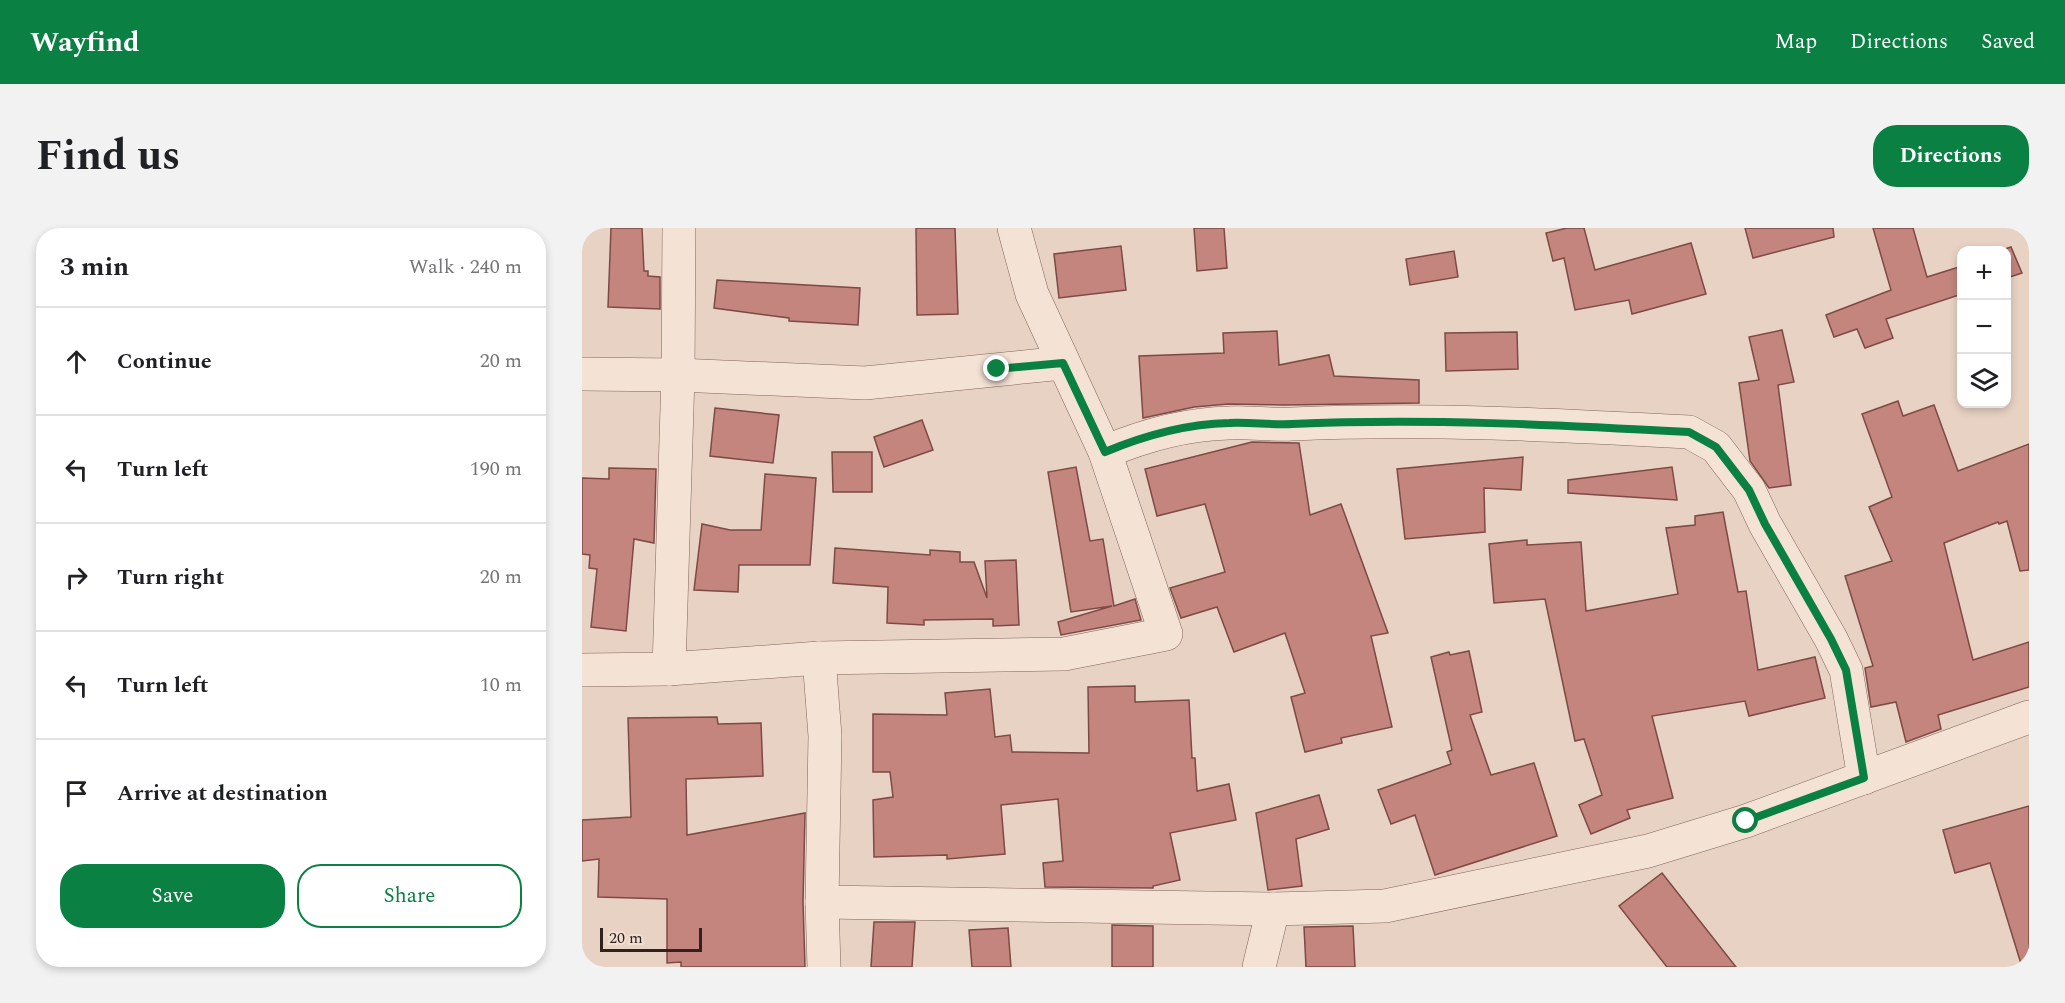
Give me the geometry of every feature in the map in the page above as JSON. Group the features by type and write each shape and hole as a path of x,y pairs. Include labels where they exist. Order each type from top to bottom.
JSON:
{"street":[{"path":"669,669 678,375 679,228"},
{"path":"582,670 669,669 819,658 1064,654 1166,634 1105,452 1032,294 1014,228"},
{"path":"582,374 678,375 865,383 1063,363"},
{"path":"1105,452 1131,441 1187,428 1227,423 1288,424 1404,420 1504,422 1689,432 1716,447 1749,490 1765,524 1831,639 1846,670 1864,778"},
{"path":"819,658 825,736 822,902 824,967"},
{"path":"822,902 1273,909 1385,906 1648,851 1746,821 2029,717"},
{"path":"1259,967 1273,909"}],"building":[{"path":"611,228 642,228 644,271 648,271 648,276 660,277 660,309 608,307"},
{"path":"916,228 955,228 958,314 917,315"},
{"path":"1194,228 1224,228 1227,268 1197,271"},
{"path":"1567,228 1584,228 1595,270 1691,243 1706,294 1632,314 1629,300 1575,310 1564,258 1553,261 1546,233"},
{"path":"1745,228 1833,228 1834,237 1753,258"},
{"path":"1873,228 1913,228 1927,277 1957,268 1957,296 1886,319 1893,338 1865,348 1857,329 1834,337 1826,315 1891,290"},
{"path":"1121,246 1126,290 1059,298 1054,254"},
{"path":"2011,247 2022,273 2011,277"},
{"path":"1454,251 1458,277 1410,285 1406,259"},
{"path":"717,280 860,288 858,325 789,321 789,318 714,308"},
{"path":"1782,330 1794,382 1778,385 1791,485 1769,488 1750,461 1739,383 1759,380 1749,337"},
{"path":"1277,331 1279,365 1329,355 1334,376 1419,380 1419,403 1228,404 1194,407 1143,418 1139,356 1224,353 1223,333"},
{"path":"1517,332 1518,369 1446,371 1445,333"},
{"path":"1898,401 1903,416 1934,405 1958,471 2029,444 2029,570 2020,571 2007,521 1999,524 1998,522 1944,543 1973,660 2029,642 2029,687 1938,715 1941,729 1906,742 1896,702 1871,707 1865,668 1873,666 1845,576 1892,561 1869,507 1892,497 1862,414"},
{"path":"715,408 779,415 773,463 710,456"},
{"path":"922,420 933,450 884,467 874,437"},
{"path":"1252,442 1299,443 1310,515 1341,504 1388,633 1371,636 1392,727 1341,738 1342,743 1305,752 1291,697 1305,693 1285,633 1234,652 1217,607 1181,618 1170,588 1225,572 1205,504 1157,516 1145,469"},
{"path":"832,452 872,452 872,492 833,492"},
{"path":"1523,457 1521,490 1484,488 1485,532 1405,539 1397,469"},
{"path":"1076,467 1090,541 1103,539 1114,606 1135,599 1141,620 1061,635 1058,622 1112,606 1071,612 1048,472"},
{"path":"1672,467 1677,500 1568,493 1568,480"},
{"path":"609,468 656,469 654,543 634,539 626,631 591,627 597,569 589,568 590,555 582,554 582,478 609,479"},
{"path":"765,474 816,478 810,565 739,565 738,592 694,590 702,524 730,530 761,530"},
{"path":"1723,512 1738,592 1746,591 1758,670 1815,657 1825,698 1749,716 1745,701 1652,716 1673,798 1627,810 1630,818 1591,834 1579,805 1602,795 1584,739 1575,741 1545,599 1494,603 1489,544 1527,540 1527,545 1581,542 1586,611 1678,594 1666,528 1695,525 1695,516"},
{"path":"835,548 930,555 930,550 960,552 960,562 974,562 987,598 985,561 1016,560 1019,625 993,626 993,619 924,620 924,625 887,623 888,587 833,583"},
{"path":"1469,651 1482,712 1470,715 1491,775 1534,763 1557,836 1435,875 1415,815 1391,824 1378,790 1451,764 1447,752 1452,750 1431,657 1449,652 1450,655"},
{"path":"1135,686 1135,702 1189,700 1192,758 1195,758 1197,791 1229,784 1236,820 1170,833 1180,880 1153,886 1153,888 1045,887 1043,863 1063,861 1058,799 1001,805 1005,854 947,859 947,855 874,857 873,800 893,797 890,772 873,772 873,714 947,715 945,693 990,689 995,737 1010,735 1012,752 1089,753 1088,687"},
{"path":"717,717 718,724 761,723 763,776 686,779 687,835 805,813 803,902 805,967 681,967 681,962 667,963 667,899 598,897 599,859 582,861 582,820 631,817 628,718"},
{"path":"1319,795 1329,829 1296,839 1302,886 1268,890 1256,813"},
{"path":"2029,806 2029,967 2022,967 1990,863 1955,873 1943,830"},
{"path":"1662,873 1736,967 1667,967 1619,906"},
{"path":"874,922 915,922 912,967 871,967"},
{"path":"1112,925 1153,926 1153,967 1112,967"},
{"path":"1353,926 1355,967 1306,967 1304,927"},
{"path":"1008,928 1011,967 972,967 969,930"}],"route":[{"path":"997,369 1063,363 1105,452 1131,441 1187,428 1227,423 1288,424 1404,420 1458,423 1504,422 1689,432 1716,447 1749,490 1765,524 1831,639 1846,670 1864,778 1746,821"}]}
